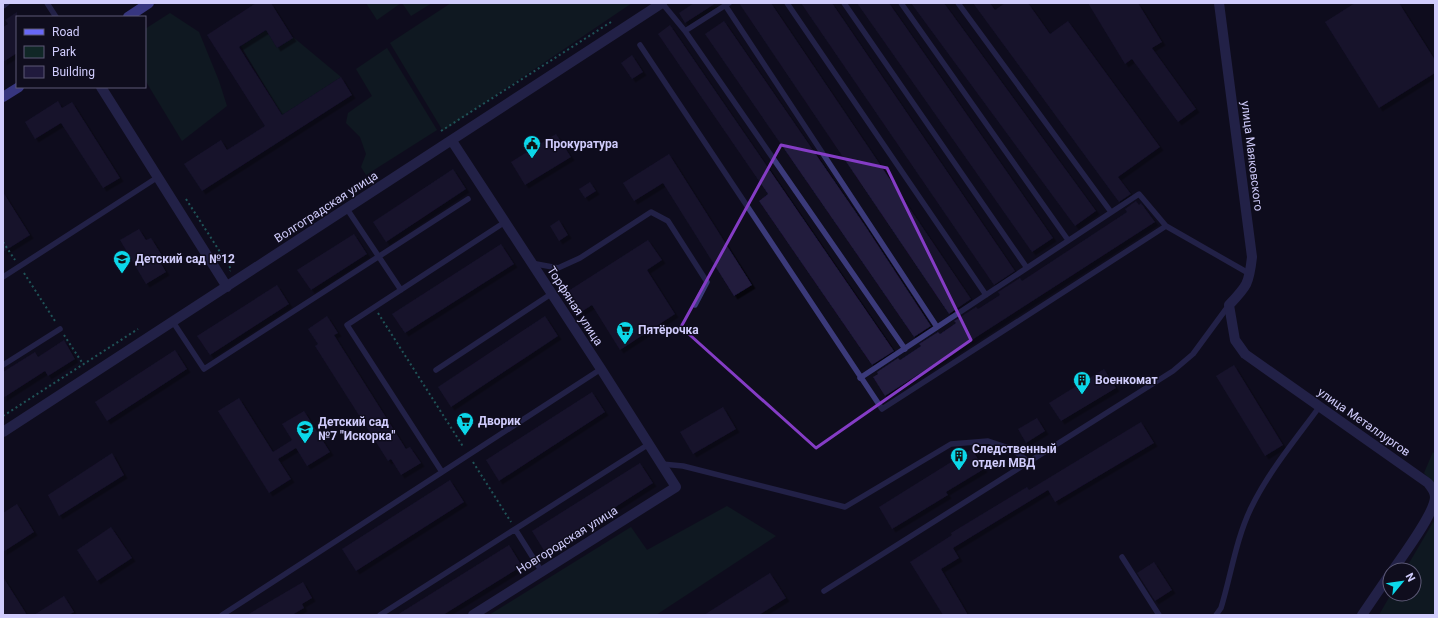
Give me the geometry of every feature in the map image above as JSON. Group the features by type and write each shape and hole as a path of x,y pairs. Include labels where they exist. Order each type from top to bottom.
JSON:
{"main road":[{"path":"130,16 149,3"},
{"path":"3,97 17,88"}],"street":[{"name":"Волгоградская улица","path":"3,432 662,3"},
{"name":"улица Маяковского","path":"1219,3 1252,257 1250,274 1246,287 1229,305"},
{"path":"102,88 227,287"},
{"name":"Торфяная улица","path":"452,141 676,487"},
{"name":"улица Металлургов","path":"1229,305 1235,340 1245,354 1428,483 1434,490 1435,498 1432,511 1397,562"},
{"name":"Новгородская улица","path":"473,615 676,487"},
{"path":"1362,615 1382,586"}],"lane":[{"path":"3,6 7,3"},
{"path":"47,3 55,16"},
{"path":"662,3 685,31 905,349"},
{"path":"787,3 986,295"},
{"path":"844,3 1027,268"},
{"path":"901,3 1068,240"},
{"path":"958,3 1111,212"},
{"path":"685,31 727,4 937,327"},
{"path":"640,45 882,409 1166,226"},
{"path":"3,277 158,177"},
{"path":"860,378 1139,194 1166,226 1250,274"},
{"path":"173,322 204,369 468,199"},
{"path":"347,209 401,290"},
{"path":"531,263 558,268 580,258 651,212 668,221 707,282 695,305"},
{"path":"442,472 347,325 505,222"},
{"path":"436,370 551,294"},
{"path":"824,591 1173,371 1193,354 1229,305"},
{"path":"3,365 60,329"},
{"path":"222,615 601,369"},
{"path":"1216,615 1221,608 1240,540 1251,509 1267,478 1320,406"},
{"path":"662,464 682,466 845,507 951,444 988,441 1012,449 1029,462"},
{"path":"380,615 649,444"},
{"path":"516,529 542,572"},
{"path":"1122,557 1159,615"}],"path":[{"path":"441,130 614,20"},
{"path":"3,242 84,364"},
{"path":"221,277 231,269"},
{"path":"374,307 516,529"},
{"path":"3,416 142,327"}],"highlighted area":[{"path":"781,145 887,168 971,340 816,448 681,327"}],"green space":[{"path":"366,3 401,3 377,20"},
{"path":"402,3 432,3 411,16"},
{"path":"451,3 632,3 443,131 390,43"},
{"path":"170,13 199,32 219,81 227,106 182,141 146,82 146,28"},
{"path":"266,30 277,48 293,37 341,77 282,115 241,46"},
{"path":"387,48 437,130 366,175 361,167 366,154 360,137 346,123 348,113 372,96 356,69"},
{"path":"1433,452 1435,454 1435,485 1424,473"},
{"path":"727,506 776,536 656,615 489,615 631,527 647,550"},
{"path":"1435,519 1435,615 1379,615 1386,602 1422,602 1422,562 1410,562"}],"building":[{"path":"256,3 271,3 293,38 277,48 266,30 239,47 282,115 341,77 352,95 202,191 184,164 221,140 227,150 265,126 207,35"},
{"path":"694,3 716,3 685,23 679,13"},
{"path":"739,3 771,3 971,299 949,314"},
{"path":"801,3 832,3 1015,271 994,285"},
{"path":"857,3 889,3 1053,238 1032,252"},
{"path":"911,3 944,3 1096,211 1075,226"},
{"path":"973,3 990,3 995,10 1005,3 1028,3 1050,34 1068,21 1160,147 1118,177 1131,194 1119,202"},
{"path":"1088,3 1138,3 1162,42 1152,48 1196,109 1178,122 1132,59 1125,64"},
{"path":"1355,3 1399,3 1435,60 1435,73 1379,108 1325,22"},
{"path":"17,12 16,54 3,62 3,27 8,24 5,20"},
{"path":"724,21 866,227 931,326 914,337 705,34"},
{"path":"670,25 894,351 872,365 759,201 768,194 658,34"},
{"path":"632,55 643,72 632,79 621,63"},
{"path":"58,101 62,108 72,102 120,178 103,188 61,123 35,139 25,122"},
{"path":"556,134 571,157 525,185 511,162"},
{"path":"669,154 752,285 734,296 663,183 634,201 623,183"},
{"path":"453,169 466,189 386,242 373,222"},
{"path":"590,182 596,191 585,198 579,189"},
{"path":"3,192 30,235 3,252"},
{"path":"1136,201 1139,205 1141,203 1155,222 885,396 873,377 878,374 877,372 898,358 900,360 921,346 919,344 938,332 940,334 956,323 954,321 976,307 978,309 1000,295 998,292 1020,278 1022,281 1127,212 1125,209"},
{"path":"559,220 568,235 559,241 550,226"},
{"path":"139,229 146,240 151,238 163,257 159,260 166,272 146,284 120,240"},
{"path":"354,234 367,254 311,290 297,270"},
{"path":"648,240 662,260 647,270 675,314 620,350 592,305 575,316 562,295"},
{"path":"501,244 514,264 405,333 392,314"},
{"path":"277,285 289,304 210,355 197,336"},
{"path":"327,316 338,333 334,335 406,449 410,447 421,463 401,475 391,459 388,461 315,346 318,344 308,329"},
{"path":"545,316 558,336 451,407 438,387"},
{"path":"64,340 75,359 48,376 45,371 3,398 3,372 35,352 38,357"},
{"path":"175,350 187,369 107,421 95,402"},
{"path":"1234,365 1283,445 1265,456 1216,376"},
{"name":"Военкомат","path":"1104,369 1116,388 1061,421 1049,403"},
{"path":"592,392 605,412 499,481 486,460"},
{"name":"Детский cад №7 \"Искорка\"","path":"239,398 273,452 292,440 282,424 304,411 330,452 307,466 296,448 278,459 291,479 269,493 218,411"},
{"path":"723,407 736,429 693,454 680,432"},
{"path":"1037,418 1045,431 1026,443 1018,429"},
{"path":"1141,422 1154,443 1055,502 1048,490 953,548 959,558 941,569 968,615 943,615 910,562 952,535 951,533 1027,487 1029,490"},
{"path":"972,449 984,469 946,492 948,495 892,529 879,507"},
{"path":"112,453 124,475 59,516 48,495"},
{"path":"640,463 653,483 545,552 532,531"},
{"path":"450,480 464,502 356,571 342,549"},
{"path":"17,504 34,532 3,552 3,513"},
{"path":"111,527 132,558 97,581 77,550"},
{"path":"509,545 522,566 443,615 397,615"},
{"path":"1154,562 1172,590 1155,601 1137,573"},
{"path":"770,573 786,598 759,615 704,615"},
{"path":"3,577 27,615 3,615"},
{"path":"303,582 312,598 302,604 304,608 292,615 247,615"},
{"path":"64,596 74,612 68,615 34,615"}],"place":[{"name":"Прокуратура","path":"532,159"},
{"name":"Детский cад №12","path":"122,274"},
{"name":"Пятёрочка","path":"625,345"},
{"name":"Военкомат","path":"1082,395"},
{"name":"Дворик","path":"465,436"},
{"name":"Детский cад №7 \"Искорка\"","path":"305,444"},
{"name":"Следственный отдел МВД","path":"959,471"}]}
